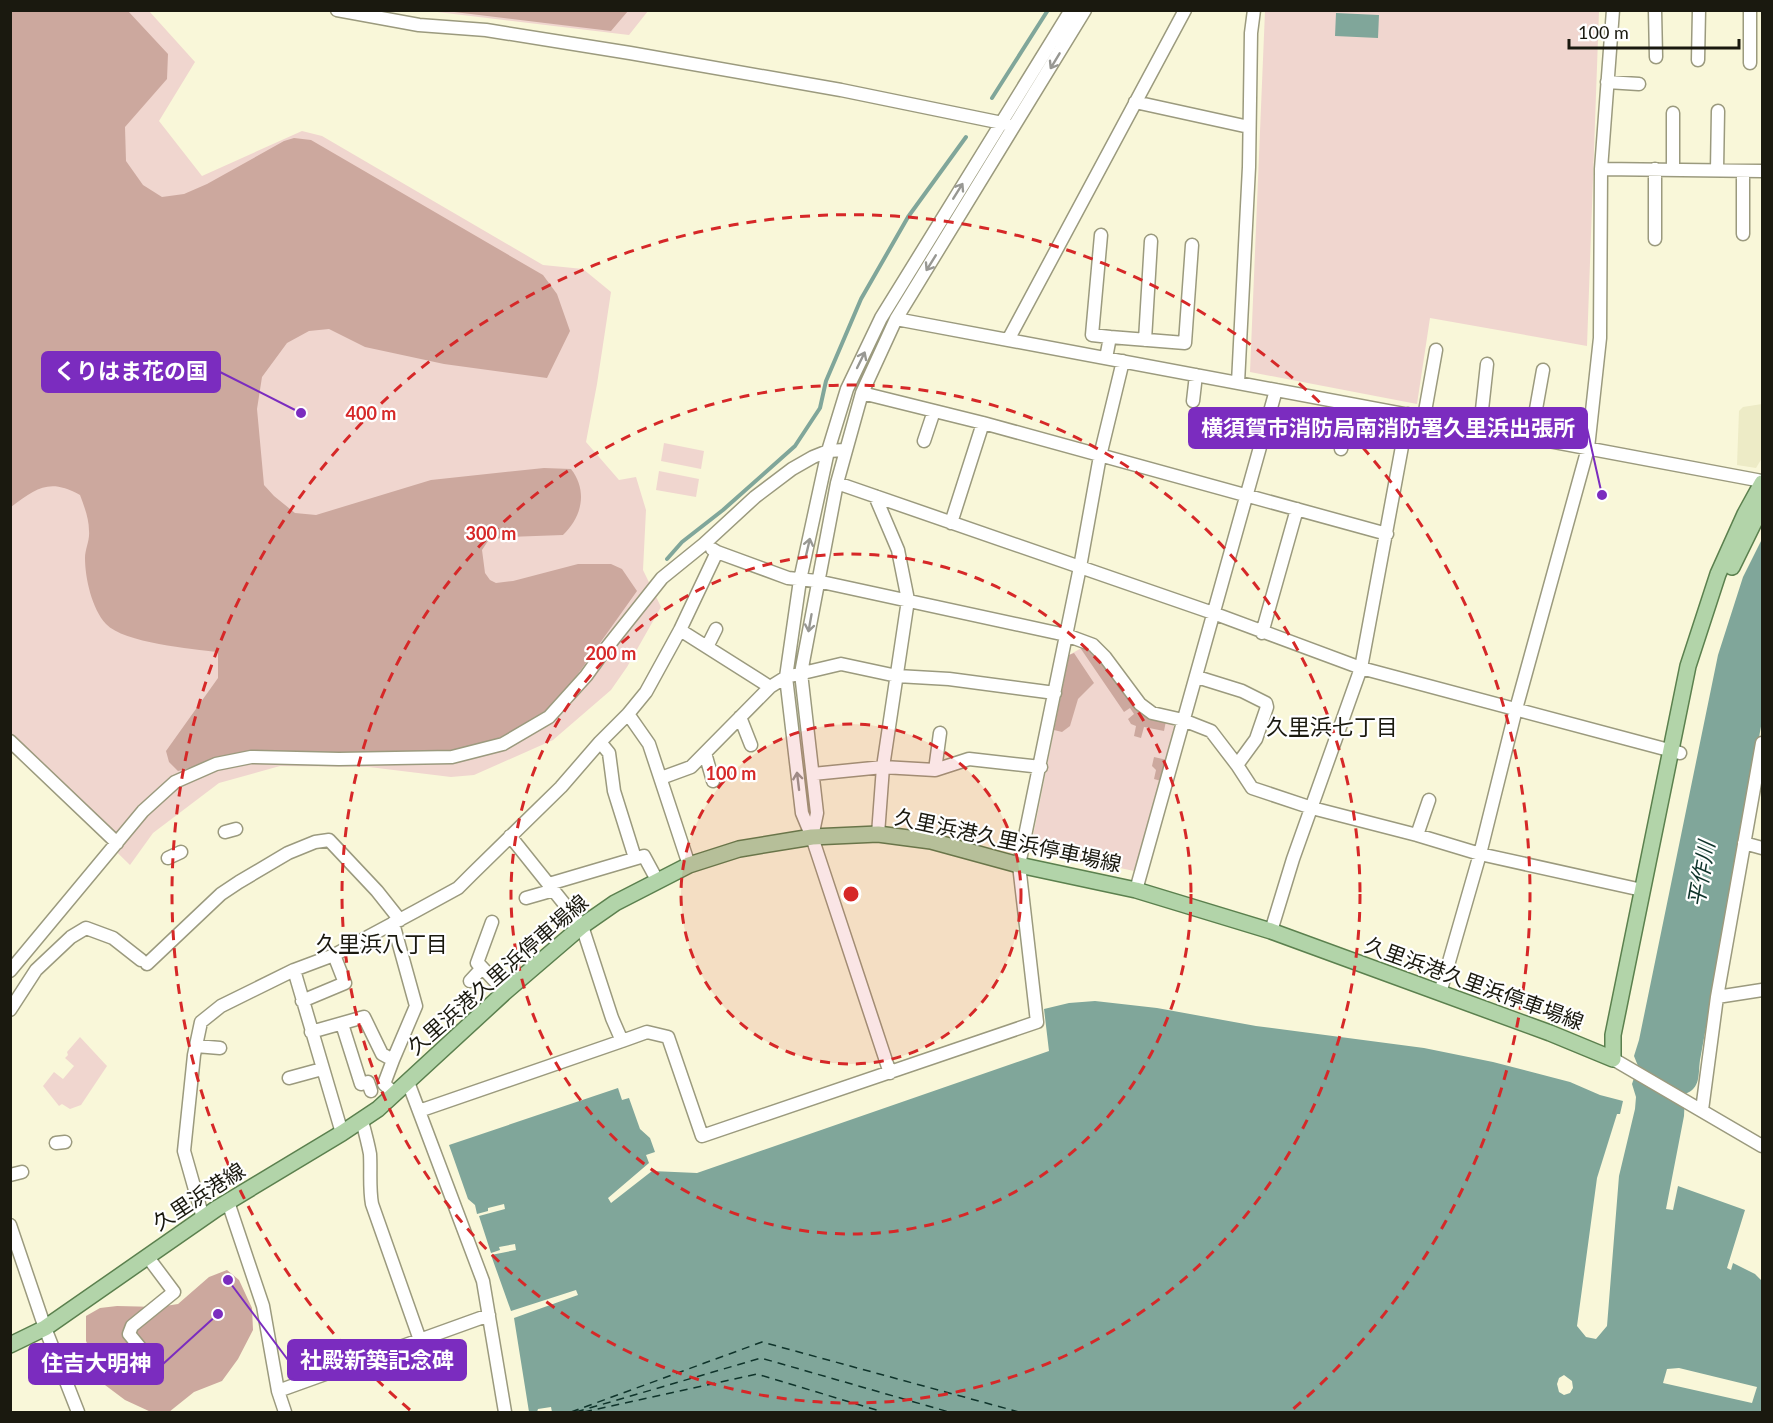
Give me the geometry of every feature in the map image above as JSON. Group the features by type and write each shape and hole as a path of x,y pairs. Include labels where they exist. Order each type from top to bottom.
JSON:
{"main road":[{"name":"久里浜港久里浜停車場線","path":"1613,1059 1622,1039 1676,752 1688,666 1706,607 1731,543 1762,482"},
{"name":"久里浜港久里浜停車場線","path":"1613,1059 1613,1035 1642,890 1701,650 1724,585 1762,506"},
{"name":"久里浜港久里浜停車場線","path":"408,1082 505,992 582,926 615,903 657,880 688,865 739,849 812,837 878,834 931,841 1019,866 1136,891 1271,931 1550,1033 1613,1059"},
{"name":"久里浜港線","path":"10,1345 45,1328 203,1218 362,1121 408,1082"}],"street":[{"path":"337,10 419,25 486,30 653,57 872,95 1015,126"},
{"path":"890,1073 802,813 786,677 800,580 828,451 847,389 881,318 1071,10"},
{"path":"812,837 817,813 801,672 837,483 862,393 896,319 1085,10"},
{"path":"1008,340 1185,10"},
{"path":"1238,383 1251,33 1254,10"},
{"path":"1440,993 1480,854 1515,709 1588,448 1600,338 1601,169 1613,10"},
{"path":"1655,10 1656,57"},
{"path":"1698,60 1699,10"},
{"path":"1750,10 1750,63"},
{"path":"1607,82 1639,84"},
{"path":"1135,102 1249,127"},
{"path":"1716,170 1718,111"},
{"path":"1673,113 1673,169"},
{"path":"1601,169 1762,171"},
{"path":"1655,169 1655,239"},
{"path":"1743,171 1743,234"},
{"path":"1101,235 1092,335 1110,337 1185,343 1192,245"},
{"path":"1145,340 1151,242"},
{"path":"896,319 1762,482"},
{"path":"1106,358 1110,337"},
{"path":"1424,417 1436,350"},
{"path":"419,1111 647,1032 668,1037 702,1136 1037,1022 1019,866 1041,767 1100,456 1124,361"},
{"path":"1480,428 1487,364"},
{"path":"1531,437 1543,370"},
{"path":"1193,401 1196,375"},
{"path":"1136,891 1276,390"},
{"path":"862,393 983,423 1387,534"},
{"path":"1341,449 1350,404"},
{"path":"924,441 934,411"},
{"path":"1271,931 1293,859 1361,668 1408,414"},
{"path":"951,523 983,423"},
{"path":"10,971 143,812 175,782 216,764 251,757 339,759 452,757 503,744 549,717 586,676 662,578 704,544 755,497 792,469 828,451 845,450"},
{"path":"837,483 1213,613 1361,668 1676,752"},
{"path":"876,496 898,550 908,600 884,767 878,834"},
{"path":"1262,633 1297,509"},
{"path":"704,544 717,552 755,567 800,580 817,581 1066,635 1093,645 1105,657 1140,704 1152,713 1183,720 1211,731 1238,765 1252,788 1312,808 1480,854 1642,890"},
{"path":"203,1218 184,1151 196,1046 201,1022 221,1006 294,970 334,955 458,888 561,787 646,692 680,630 717,552"},
{"path":"707,647 716,629"},
{"path":"680,630 770,687"},
{"path":"661,778 691,767 770,687 786,677 801,672 841,664 897,676 949,679 1055,693"},
{"path":"1197,677 1242,691 1266,703 1267,707 1256,739 1238,765"},
{"path":"628,714 649,744 688,865"},
{"path":"740,717 751,745"},
{"path":"935,770 940,733"},
{"path":"10,741 117,843"},
{"path":"600,742 609,753 614,791 635,858"},
{"path":"1702,1110 1717,997 1762,743"},
{"path":"705,753 713,781"},
{"path":"813,774 884,767 935,770 969,759 1041,767"},
{"path":"1417,835 1430,800"},
{"path":"510,836 582,926 612,1018 622,1041"},
{"path":"10,1010 36,970 71,938 86,928 113,938 144,962 221,894 288,853 315,842 329,840 377,891 396,921 416,1006 384,1084 395,1094"},
{"path":"1744,843 1762,848"},
{"path":"168,858 181,852"},
{"path":"525,898 644,856 657,880"},
{"path":"477,963 492,922"},
{"path":"302,1001 345,983 334,955"},
{"path":"470,981 482,968 477,963"},
{"path":"477,963 505,992"},
{"path":"294,970 342,1133"},
{"path":"1717,997 1762,990"},
{"path":"311,1032 364,1017 382,1054 393,1060"},
{"path":"342,1024 361,1084 368,1082 371,1091"},
{"path":"196,1046 220,1048"},
{"path":"1613,1059 1762,1146"},
{"path":"289,1078 322,1069"},
{"path":"408,1082 483,1281 505,1413"},
{"path":"362,1121 370,1156 369,1189 372,1204 420,1340"},
{"path":"228,1202 263,1306 278,1391 285,1413"},
{"path":"10,1225 45,1328 78,1413"},
{"path":"147,1256 174,1292 132,1326 129,1334 156,1367 149,1375"},
{"path":"278,1391 489,1315"}],"shaded area":[{"path":"628,10 611,31 446,11"},
{"path":"11,11 149,11 195,62 159,121 202,176 302,131 322,136 543,265 583,269 611,292 586,442 619,480 636,477 646,510 643,570 661,607 627,667 611,690 553,740 474,775 451,777 369,767 280,766 219,783 153,833 130,865 11,749"},
{"path":"11,11 128,11 168,54 167,79 125,127 126,161 143,185 162,197 184,194 207,184 284,141 294,138 311,140 543,275 557,294 570,331 547,378 444,364 365,347 329,329 309,331 287,343 262,377 257,409 264,485 295,513 316,515 431,480 544,468 571,469 580,486 581,504 575,520 563,535 505,537 488,541 482,550 485,573 490,580 496,583 513,581 578,564 611,564 622,569 637,591 563,695 545,713 500,741 452,753 249,753 178,771 169,762 166,751 218,678 218,652 142,640 115,631 106,624 93,602 86,575 85,558 89,526 80,495 51,486 36,490 11,507"},
{"path":"429,11 648,11 629,35"},
{"path":"1265,11 1599,11 1587,346 1430,318 1417,404 1250,372"},
{"path":"1762,404 1762,458 1756,468 1737,465 1739,411 1743,407"},
{"path":"664,443 704,451 701,469 661,461"},
{"path":"659,471 699,479 696,497 656,490"},
{"path":"1085,646 1125,693 1170,722 1176,729 1137,869 1134,871 1032,849 1031,846 1069,655"},
{"path":"1085,646 1166,721 1164,731 1144,727 1141,738 1134,736 1136,726 1128,719 1134,714 1130,708 1124,712 1081,649"},
{"path":"1074,653 1094,683 1078,699 1070,726 1062,732 1054,730 1069,655"},
{"path":"1154,757 1167,760 1161,781 1154,779 1156,770 1152,766"},
{"path":"80,1037 107,1066 81,1105 70,1109 62,1104 59,1106 43,1086 54,1072 63,1079 74,1066 65,1058 68,1055 67,1052"},
{"path":"227,1270 239,1280 252,1308 253,1330 238,1359 222,1381 194,1392 169,1412 151,1412 125,1400 105,1385 86,1341 86,1316 100,1308 159,1307 178,1304 209,1277"}],"water":[{"path":"1336,13 1379,15 1378,38 1335,36"},
{"name":"平作川","path":"1762,539 1762,721 1698,1080 1694,1088 1685,1094 1684,1116 1666,1209 1673,1210 1678,1186 1745,1210 1727,1268 1731,1270 1733,1263 1755,1274 1762,1281 1762,1412 552,1412 551,1407 529,1412 514,1318 578,1295 576,1290 511,1311 491,1255 516,1250 515,1244 499,1247 500,1250 491,1253 479,1216 505,1209 504,1204 488,1208 488,1211 477,1214 475,1205 468,1199 449,1145 618,1088 622,1100 629,1098 640,1129 650,1138 655,1152 646,1155 649,1163 608,1198 611,1203 652,1171 697,1173 1049,1051 1044,1009 1069,1003 1095,1001 1157,1008 1256,1026 1424,1048 1493,1062 1570,1082 1600,1095 1623,1101 1597,1178 1577,1326 1586,1337 1596,1339 1607,1326 1619,1176 1635,1109 1636,1097 1632,1084 1638,1066 1634,1056 1718,655 1743,577","holes":["1564,1375 1572,1381 1573,1388 1570,1393 1564,1395 1559,1392 1557,1384 1559,1378"]}],"pier":[{"path":"1679,1368 1757,1387 1752,1403 1663,1383 1667,1369"}],"waterway":[{"path":"992,98 1048,10"},
{"path":"667,559 682,542 723,510 795,446 820,408 826,381 861,299 908,217 966,137"}],"ferry route":[{"path":"571,1412 762,1342 1019,1412"},
{"path":"576,1412 761,1358 949,1412"},
{"path":"584,1412 757,1374 883,1412"}],"place":[{"name":"くりはま花の国","path":"301,413"},
{"name":"横須賀市消防局南消防署久里浜出張所","path":"1602,495"},
{"name":"社殿新築記念碑","path":"228,1280"},
{"name":"住吉大明神","path":"218,1314"}],"district":[{"name":"久里浜七丁目","path":"1332,727"},
{"name":"久里浜八丁目","path":"382,944"}]}
